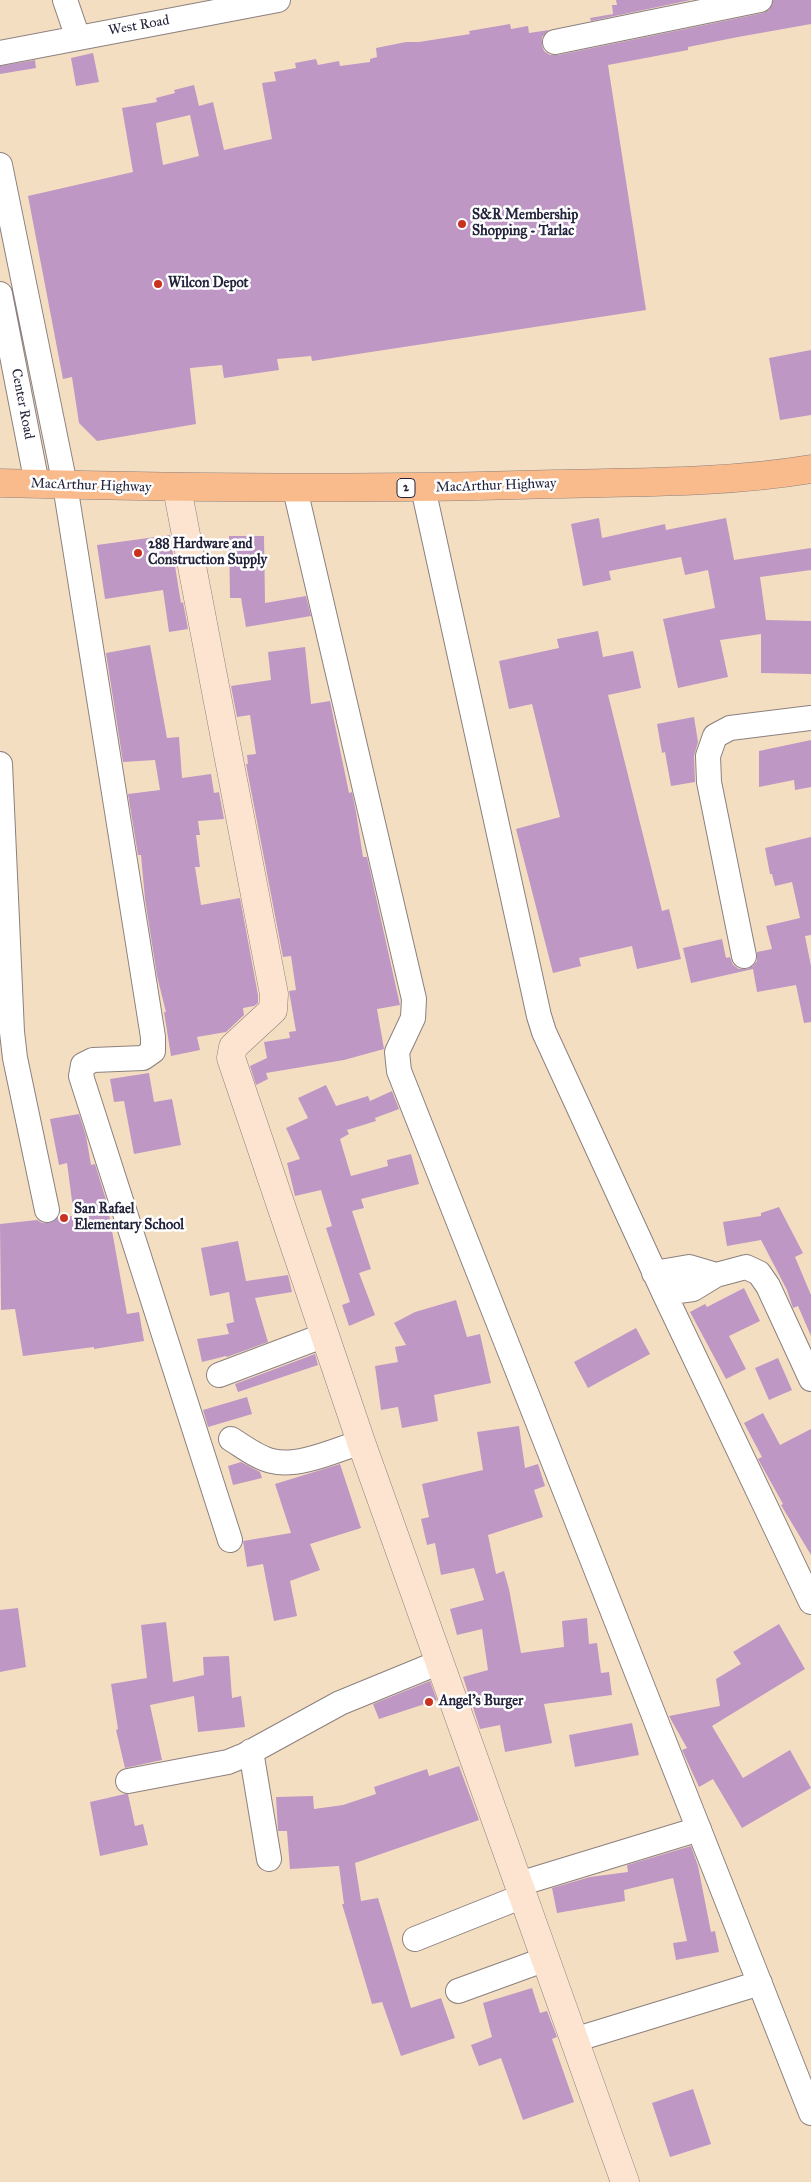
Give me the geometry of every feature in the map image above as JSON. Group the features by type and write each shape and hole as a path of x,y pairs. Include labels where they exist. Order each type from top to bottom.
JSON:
{"highway":[{"name":"MacArthur Highway","path":"0,483 177,488 423,488 743,478 811,469"}],"street":[{"path":"65,0 78,38"},
{"name":"West Road","path":"0,53 78,38 195,8 278,0"},
{"path":"555,42 760,0"},
{"path":"0,165 66,485 153,1036 153,1051 143,1058 93,1060 83,1065 81,1076 230,1540"},
{"name":"Center Road","path":"0,294 38,484"},
{"path":"177,488 274,994 272,1010 233,1047 231,1058 361,1442 625,2182"},
{"path":"423,488 544,1032 659,1283 811,1602"},
{"path":"295,489 414,998 413,1018 397,1052 399,1071 811,2112"},
{"path":"744,956 709,782 708,756 715,736 730,728 811,718"},
{"path":"0,764 12,1032 15,1058 47,1210"},
{"path":"659,1283 689,1267 716,1275 746,1267 759,1273 768,1286 811,1379"},
{"path":"219,1375 325,1335"},
{"path":"231,1439 271,1461 288,1463 361,1442"},
{"path":"128,1781 228,1762 340,1703 440,1662"},
{"path":"251,1751 269,1859"},
{"path":"415,1939 521,1890 699,1829"},
{"path":"458,1991 546,1959"},
{"path":"574,2040 760,1983"}],"building":[{"path":"616,0 691,0 591,21 590,18 613,14 612,5 617,5"},
{"path":"773,0 811,0 811,24 688,47 688,50 608,65 646,310 312,361 311,356 277,359 279,370 224,378 222,365 190,368 196,424 97,441 79,423 72,377 63,379 28,196 133,172 122,108 157,102 156,98 175,93 174,90 194,85 199,106 213,102 224,150 272,139 262,83 276,81 274,72 296,68 295,63 316,59 318,65 339,61 340,66 370,62 370,59 377,57 376,48 406,42 419,42 470,34 469,31 510,24 511,29 528,26 529,33 549,30 542,37 544,51 550,55 558,55 763,13 769,10","holes":["190,115 199,156 163,165 156,123"]},
{"path":"93,53 99,82 76,86 71,58"},
{"path":"35,60 36,68 0,74 0,66"},
{"path":"811,350 811,415 780,420 769,358"},
{"path":"599,518 602,538 665,524 666,530 726,518 734,560 811,548 811,570 760,577 766,620 811,621 811,674 761,673 761,634 720,640 728,677 678,688 663,619 715,608 708,570 685,575 681,557 609,571 611,580 583,586 571,524"},
{"path":"170,535 181,603 183,602 188,629 169,632 163,590 105,599 97,545"},
{"path":"229,536 264,536 265,603 306,596 311,616 246,627 241,598 230,598"},
{"path":"598,631 603,657 633,651 641,688 608,695 662,911 669,909 681,959 637,969 632,946 579,958 581,966 553,973 516,829 560,817 532,704 509,709 499,661 559,648 557,639"},
{"path":"150,645 167,738 179,737 182,778 211,774 214,793 219,792 224,819 198,821 200,835 196,835 200,867 195,867 201,905 240,898 258,995 258,1003 254,1006 243,1008 244,1015 226,1032 197,1037 200,1050 171,1056 164,1012 166,1012 157,976 145,899 141,855 138,855 128,794 160,790 155,760 123,762 106,653"},
{"path":"305,647 311,704 330,701 349,793 352,792 363,857 367,857 400,1005 377,1009 384,1049 344,1060 266,1073 268,1079 256,1085 250,1066 267,1058 264,1042 290,1038 289,1032 296,1031 289,991 296,990 291,956 283,957 246,764 248,764 247,755 256,754 250,715 237,717 231,686 271,680 268,652"},
{"path":"694,717 698,742 694,756 695,782 671,786 665,752 662,753 657,724"},
{"path":"811,740 811,787 795,790 794,780 759,787 759,751"},
{"path":"811,837 811,935 805,936 811,966 811,1022 804,1023 796,985 757,992 753,969 691,983 683,948 722,939 726,958 730,957 733,965 739,969 747,969 757,961 757,952 772,949 766,926 800,918 792,882 775,886 772,874 770,874 765,848"},
{"path":"149,1073 154,1102 172,1099 181,1145 134,1154 124,1101 114,1102 110,1079"},
{"path":"326,1085 336,1106 368,1096 370,1101 392,1091 399,1109 375,1118 376,1121 347,1130 349,1134 340,1139 351,1176 388,1166 387,1160 411,1154 419,1184 361,1199 364,1208 352,1211 371,1269 359,1273 375,1315 349,1326 342,1305 350,1302 326,1228 332,1226 321,1190 295,1196 287,1163 300,1159 286,1128 308,1118 298,1098"},
{"path":"79,1114 86,1136 91,1165 95,1164 107,1203 127,1314 139,1312 144,1341 94,1349 94,1347 23,1356 15,1309 1,1310 0,1224 37,1220 42,1223 49,1223 58,1217 74,1216 67,1163 59,1165 50,1119"},
{"path":"779,1207 803,1253 795,1257 811,1295 811,1336 798,1306 793,1308 787,1290 761,1240 727,1246 723,1222 761,1216 761,1213"},
{"path":"238,1241 246,1281 288,1275 292,1292 255,1298 268,1342 227,1357 202,1362 197,1339 229,1334 226,1324 234,1322 229,1292 210,1296 201,1248"},
{"path":"744,1288 760,1321 729,1336 746,1369 726,1379 690,1312 705,1304 707,1307"},
{"path":"456,1300 467,1337 480,1334 491,1383 434,1395 438,1421 402,1428 398,1407 381,1410 375,1366 398,1362 395,1347 406,1345 394,1323 415,1312"},
{"path":"636,1328 650,1354 588,1388 574,1362"},
{"path":"315,1354 318,1365 238,1392 235,1384"},
{"path":"778,1358 792,1390 769,1400 755,1368"},
{"path":"247,1397 252,1414 208,1427 203,1410"},
{"path":"763,1413 780,1445 811,1429 811,1555 781,1505 783,1504 758,1459 762,1457 744,1423"},
{"path":"519,1426 525,1468 538,1464 545,1486 534,1490 543,1517 488,1535 496,1574 504,1571 521,1653 564,1647 562,1621 587,1618 589,1644 597,1643 601,1673 609,1672 612,1695 544,1704 552,1743 505,1752 500,1725 480,1729 463,1677 488,1670 482,1629 457,1635 450,1609 484,1600 474,1568 441,1575 435,1543 427,1545 421,1519 429,1517 422,1484 483,1470 477,1432"},
{"path":"241,1462 260,1472 262,1478 233,1485 228,1466"},
{"path":"340,1464 361,1528 310,1544 320,1570 290,1581 297,1616 274,1621 263,1564 247,1567 243,1541 291,1533 275,1484"},
{"path":"18,1608 26,1667 0,1672 0,1610"},
{"path":"166,1622 173,1682 204,1675 203,1657 229,1656 232,1698 241,1696 245,1727 198,1732 194,1696 150,1705 162,1760 125,1768 116,1730 118,1729 111,1684 147,1678 141,1625"},
{"path":"779,1624 805,1669 712,1726 743,1778 790,1750 811,1788 742,1828 713,1779 699,1787 682,1750 687,1748 669,1716 720,1706 716,1679 741,1664 733,1652"},
{"path":"430,1681 437,1700 379,1719 373,1704"},
{"path":"632,1723 639,1755 575,1767 569,1735"},
{"path":"459,1766 479,1820 355,1863 361,1901 378,1898 411,2008 441,1998 455,2038 401,2056 382,2002 372,2004 342,1904 344,1904 339,1866 290,1869 287,1831 278,1831 276,1797 313,1796 314,1809 343,1805 376,1794 374,1787 427,1769 429,1776"},
{"path":"128,1794 135,1826 143,1824 148,1845 100,1856 90,1802"},
{"path":"691,1846 698,1866 711,1932 715,1931 719,1952 676,1960 673,1943 687,1941 673,1878 624,1890 625,1901 557,1913 552,1888 590,1877 628,1872 627,1865"},
{"path":"532,1988 540,2013 547,2011 557,2037 552,2039 574,2102 523,2120 501,2058 479,2066 471,2045 492,2037 483,2003"},
{"path":"693,2089 711,2144 670,2157 652,2103"}],"place":[{"name":"S&R Membership Shopping - Tarlac","path":"462,224"},
{"name":"Wilcon Depot","path":"158,284"},
{"name":"288 Hardware and Construction Supply","path":"138,553"},
{"name":"San Rafael Elementary School","path":"64,1218"},
{"name":"Angel's Burger","path":"429,1702"}]}
